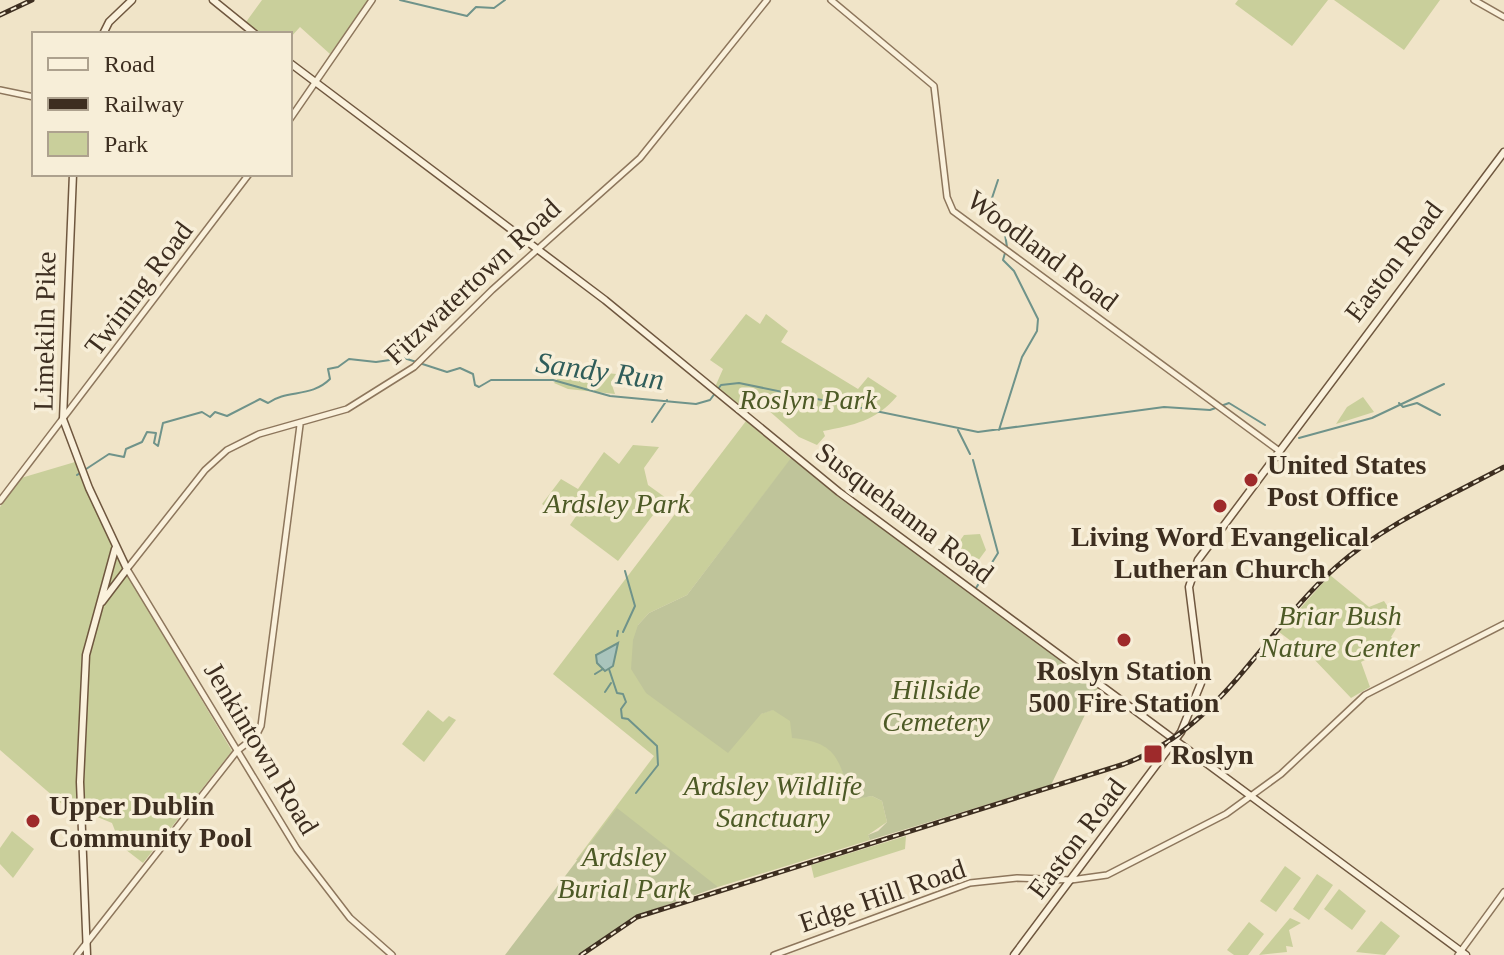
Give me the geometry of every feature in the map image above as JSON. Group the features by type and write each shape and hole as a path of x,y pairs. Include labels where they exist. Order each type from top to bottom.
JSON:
{"main road":[{"path":"104,32 109,22 132,0"},
{"path":"213,0 253,32"},
{"name":"Susquehanna Road","path":"292,65 605,300 839,492 1462,954"},
{"name":"Easton Road","path":"1014,955 1176,741 1201,683 1189,592 1193,567 1504,152"},
{"name":"Limekiln Pike","path":"73,176 63,419 115,549"},
{"path":"87,955 80,764 87,649 115,549"},
{"name":"Jenkintown Road","path":"115,549 127,569"},
{"name":"Fitzwatertown Road","path":"102,602 127,569"}],"street":[{"path":"292,116 372,0"},
{"name":"Fitzwatertown Road","path":"127,569 199,476 221,454 259,434 300,425 354,406 421,361 640,158 767,0"},
{"name":"Woodland Road","path":"831,0 934,86 947,197 953,211 1278,450"},
{"path":"1474,0 1504,17"},
{"path":"0,90 32,97"},
{"name":"Twining Road","path":"2,499 247,176"},
{"path":"77,955 237,751 256,736 264,720 300,425"},
{"name":"Jenkintown Road","path":"127,569 297,849 341,907 392,955"},
{"name":"Edge Hill Road","path":"774,955 970,883 1017,878 1071,880 1107,875 1220,818 1252,796 1307,752 1365,695 1504,624"},
{"path":"1462,954 1504,892"}],"green space":[{"path":"262,0 369,0 330,54 300,27 292,36 292,32 258,32 246,22"},
{"path":"1238,0 1328,0 1292,46 1235,4"},
{"path":"1334,0 1440,0 1404,50"},
{"name":"Roslyn Park","path":"746,314 760,324 766,314 788,331 781,342 858,389 868,377 897,396 873,416 823,431 825,436 817,445 799,437 751,395 740,407 715,387 723,369 710,360"},
{"path":"570,363 579,370 616,374 611,382 615,394 568,389 554,383"},
{"path":"1363,397 1374,412 1336,424 1347,407"},
{"name":"Ardsley Wildlife Sanctuary","path":"746,421 791,459 687,595 649,613 638,625 760,714 775,709 832,751 838,756 851,799 872,796 882,801 887,822 868,835 870,840 718,887 576,860 654,756 553,674"},
{"name":"Ardsley Park","path":"633,445 659,447 644,468 648,485 666,498 618,561 570,525 581,509 563,497 553,512 542,504 561,479 578,489 604,452 619,464"},
{"name":"Hillside Cemetery","path":"791,458 1098,688 1051,785 870,840 868,835 887,822 882,801 872,796 851,800 834,756 819,744 792,738 790,721 773,710 761,714 728,753 646,693 631,669 633,640 638,625 649,613 687,595"},
{"path":"75,462 128,576 232,751 143,863 121,846 112,823 85,812 77,817 0,750 0,507 21,478"},
{"path":"980,534 986,550 975,565 954,549 964,535"},
{"name":"Briar Bush Nature Center","path":"1330,575 1369,607 1384,601 1399,624 1391,637 1406,647 1392,656 1379,653 1361,662 1370,687 1351,698 1311,656 1279,632"},
{"path":"428,710 443,722 449,716 456,720 424,762 402,744"},
{"name":"Ardsley Burial Park","path":"617,808 718,887 635,916 579,955 505,955"},
{"path":"12,831 34,849 13,878 0,864 0,848"},
{"path":"906,836 905,849 814,878 811,865"},
{"path":"1285,866 1301,878 1276,912 1260,901"},
{"path":"1317,874 1333,885 1309,920 1293,909"},
{"path":"1339,889 1366,911 1352,930 1324,909"},
{"path":"1290,918 1301,923 1289,930 1293,947 1286,946 1287,952 1259,955"},
{"path":"1381,921 1400,936 1385,955 1356,952"},
{"path":"1249,922 1264,934 1248,955 1234,955 1227,950"}],"water":[{"path":"618,643 613,666 605,671 597,663 596,655"}],"waterway":[{"path":"400,0 467,16 476,7 494,8 505,0"},
{"path":"998,180 991,201 1003,226"},
{"path":"1004,228 1007,247"},
{"path":"999,430 1022,357 1037,331 1038,319 1014,271 1003,260 1005,253"},
{"name":"Sandy Run","path":"77,475 109,454 124,457 126,449 142,442 147,432 156,433 154,443 158,446 163,423 202,412 210,417 215,412 227,416 260,399 268,403 283,396 315,389 330,379 328,369 338,367 349,359 376,362 404,358 447,372 460,368 473,374 475,385 479,387 491,380 553,380 610,396 696,404 710,400 721,385 739,383 978,432 1164,407 1210,410 1229,403 1265,425"},
{"name":"Sandy Run","path":"1299,438 1372,418 1444,384"},
{"path":"652,422 667,400"},
{"path":"1399,403 1403,407 1417,403 1440,415"},
{"path":"958,430 970,454"},
{"path":"973,460 998,553 976,588"},
{"path":"623,632 635,606 625,571"},
{"path":"617,636 618,631"},
{"path":"595,674 603,669"},
{"path":"609,669 617,693 623,694 626,702 621,709 622,718 628,719 657,746 658,765 636,793"},
{"path":"605,692 611,683"}],"railway":[{"path":"0,15 32,0"},
{"path":"581,955 637,917 1124,764 1158,748 1188,727 1214,703 1336,567 1396,524 1504,467"}],"place":[{"name":"United States Post Office","path":"1251,480"},
{"name":"Living Word Evangelical Lutheran Church","path":"1220,506"},
{"name":"Roslyn Station 500 Fire Station","path":"1124,640"},
{"name":"Roslyn","path":"1153,754"},
{"name":"Upper Dublin Community Pool","path":"33,821"}]}
